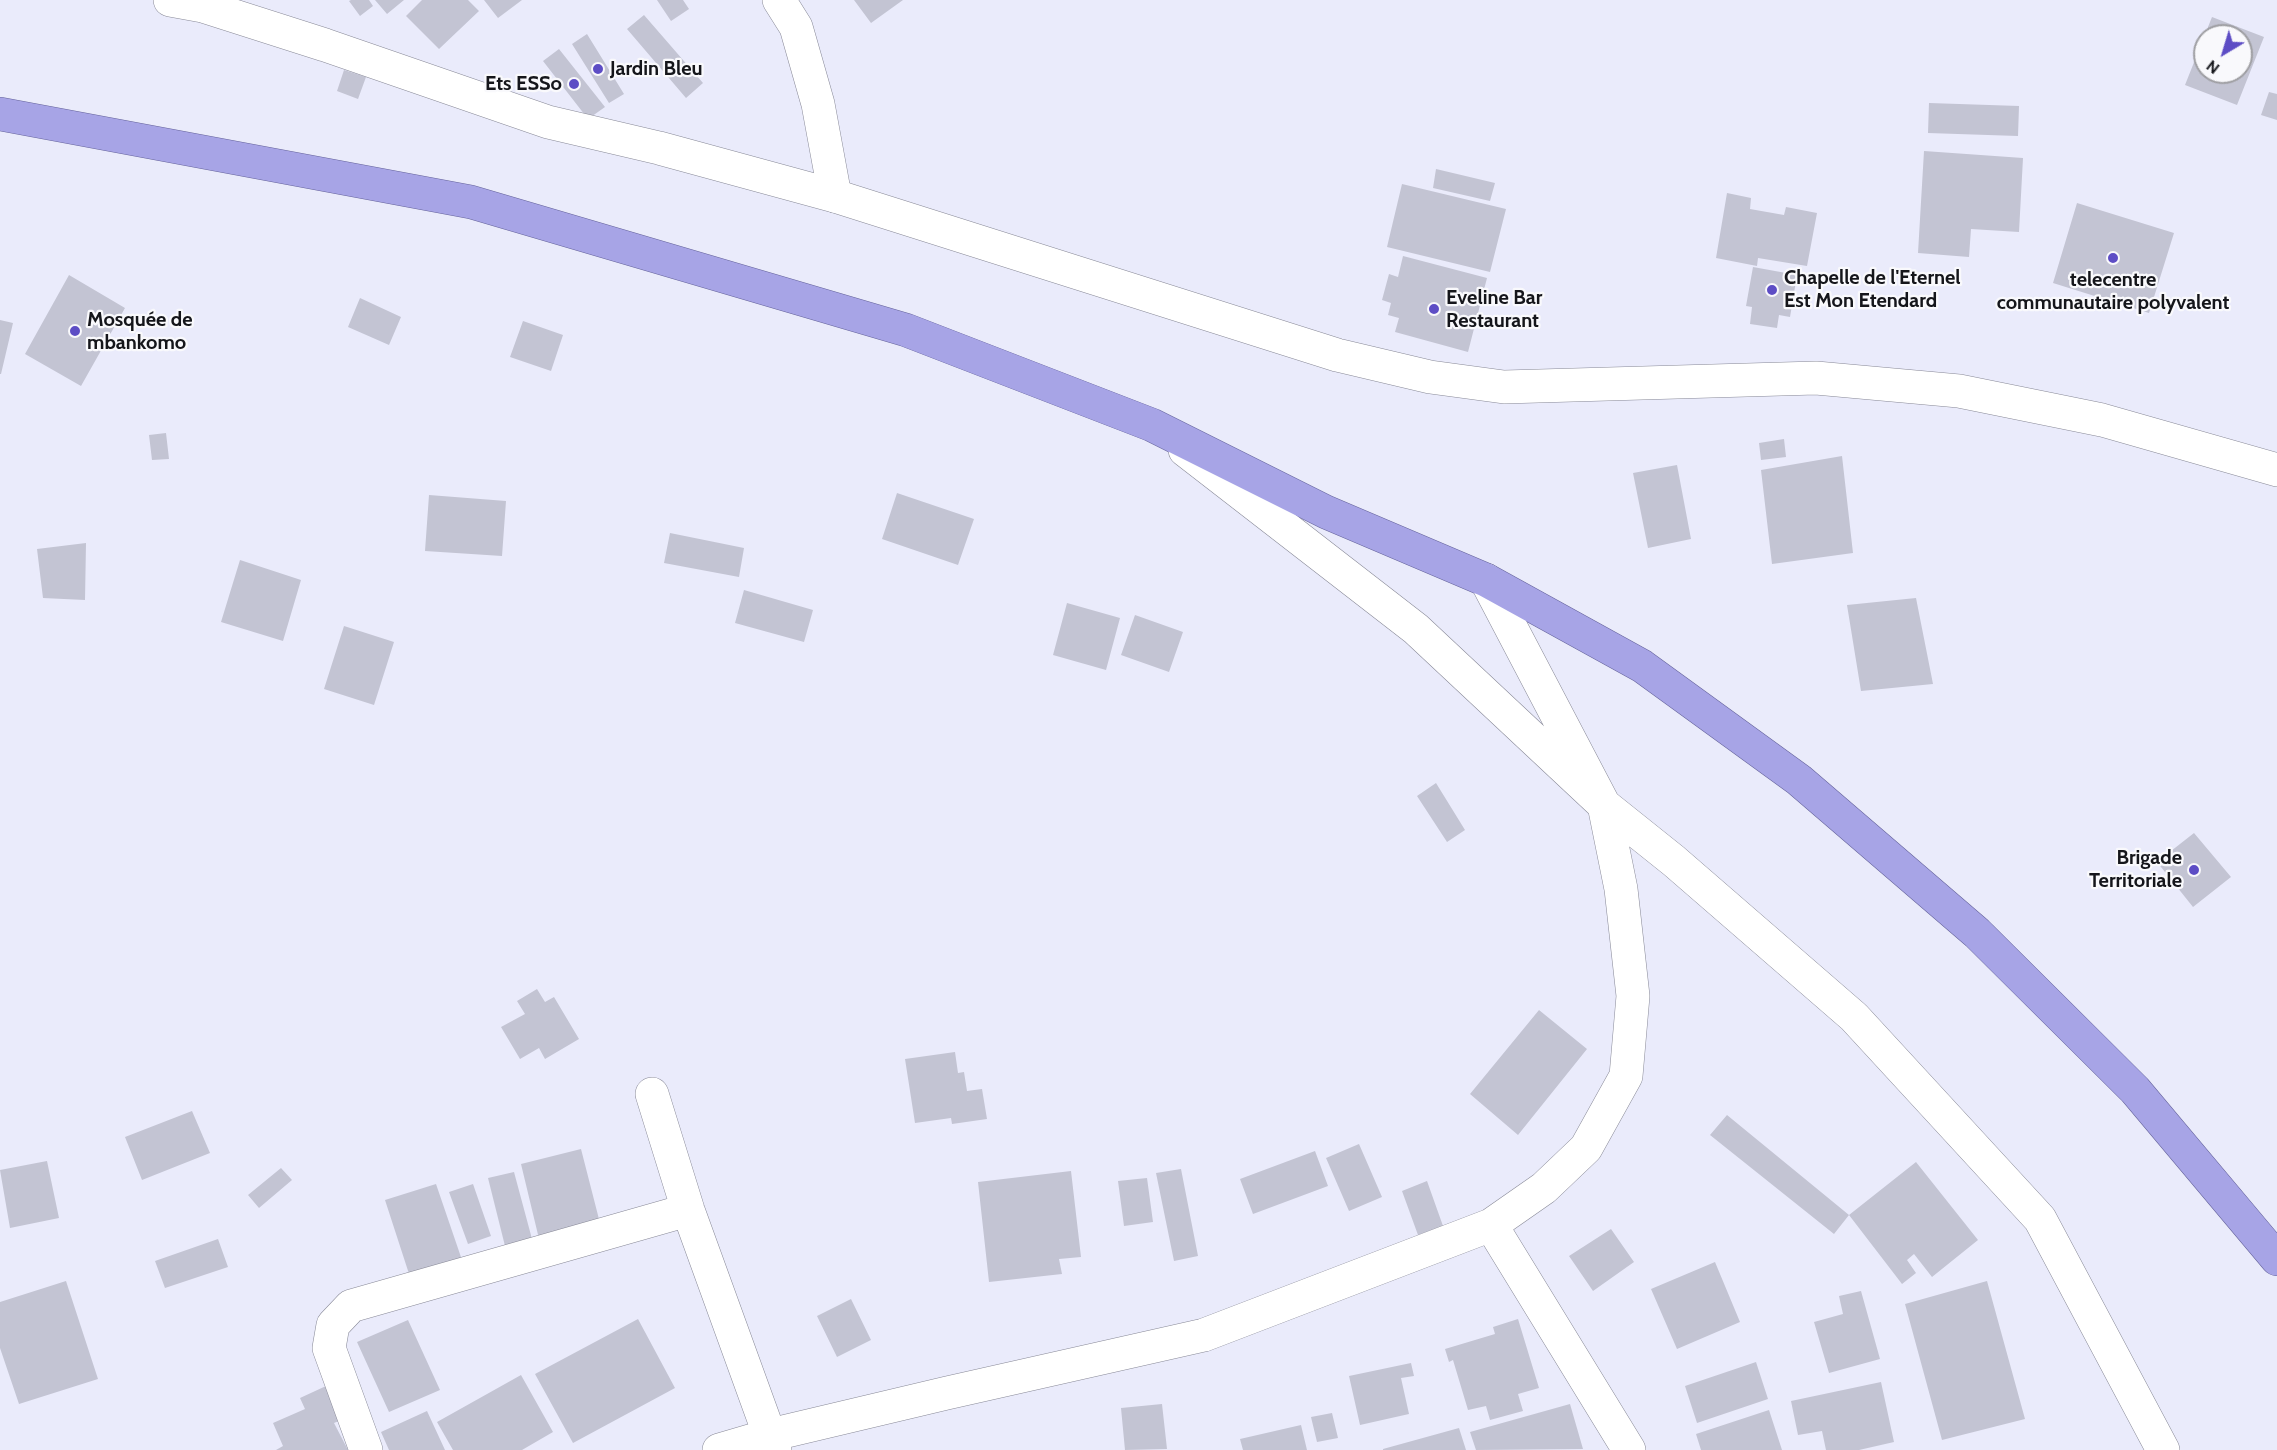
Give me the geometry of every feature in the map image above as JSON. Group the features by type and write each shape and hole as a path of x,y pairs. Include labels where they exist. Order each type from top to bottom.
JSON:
{"highway":[{"path":"0,114 471,202 906,330 1152,425 1326,512 1486,580 1642,666 1799,780 1977,933 2135,1090 2277,1259"}],"street":[{"path":"170,0 202,3 548,122 659,148 835,196 1337,355 1430,377 1504,387 1816,378 1959,391 2102,420 2277,470"},
{"path":"779,0 796,27 818,104 835,196"},
{"path":"1152,425 1416,629 1604,805 1674,861 1854,1017 2040,1219 2163,1450"},
{"path":"719,1450 772,1443 1204,1335 1491,1225 1544,1188 1586,1148 1626,1076 1633,996 1622,890 1604,805 1486,580"},
{"path":"652,1094 688,1209 772,1443"},
{"path":"366,1450 329,1348 333,1325 351,1306 688,1209"},
{"path":"1491,1225 1629,1450"}],"building":[{"path":"369,0 373,6 360,16 349,1"},
{"path":"375,0 404,0 387,14"},
{"path":"422,0 468,0 479,11 439,49 406,16"},
{"path":"484,0 522,0 498,18"},
{"path":"657,0 683,0 689,9 671,21"},
{"path":"854,0 903,0 871,23"},
{"path":"644,15 703,83 686,98 627,29"},
{"path":"2212,17 2230,24 2209,24"},
{"path":"2253,33 2264,37 2253,65"},
{"name":"Jardin Bleu","path":"587,34 624,94 609,103 572,44"},
{"name":"Ets ESSo","path":"559,49 605,107 588,119 543,61"},
{"path":"2193,65 2193,84 2245,84 2237,105 2185,85"},
{"path":"344,70 366,77 358,99 337,91"},
{"path":"2269,92 2277,94 2277,120 2261,115"},
{"path":"1929,103 2019,106 2018,136 1928,133"},
{"path":"1924,151 2023,158 2019,232 1971,229 1969,257 1918,253"},
{"path":"1436,169 1495,183 1490,201 1433,188"},
{"path":"1402,184 1506,209 1490,272 1387,247"},
{"path":"1727,193 1751,198 1750,209 1784,215 1786,207 1817,213 1807,266 1758,258 1757,266 1716,258"},
{"name":"telecentre communautaire polyvalent","path":"2077,203 2174,233 2149,313 2053,283"},
{"name":"Eveline Bar Restaurant","path":"1403,256 1487,278 1468,352 1395,332 1399,318 1388,315 1391,303 1382,300 1389,274 1398,277"},
{"name":"Chapelle de l'Eternel Est Mon Etendard","path":"1753,267 1797,275 1790,317 1779,315 1777,328 1750,324 1752,307 1746,306"},
{"name":"Mosquée de mbankomo","path":"69,275 125,308 81,386 25,354"},
{"path":"360,298 401,317 389,345 348,327"},
{"path":"0,320 13,323 1,374 0,374"},
{"path":"523,321 563,335 551,371 510,357"},
{"path":"166,433 169,459 152,460 149,435"},
{"path":"1784,439 1786,457 1761,460 1759,443"},
{"path":"1842,456 1853,553 1772,564 1761,470"},
{"path":"1677,465 1691,539 1648,548 1633,473"},
{"path":"897,493 974,519 958,565 882,539"},
{"path":"429,495 506,501 502,556 425,551"},
{"path":"670,533 744,548 739,577 664,563"},
{"path":"86,543 85,600 43,598 37,549"},
{"path":"240,560 301,580 283,641 221,622"},
{"path":"744,590 813,610 804,642 735,623"},
{"path":"1916,598 1933,684 1861,691 1847,605"},
{"path":"1067,603 1120,618 1106,670 1053,655"},
{"path":"1135,615 1183,632 1169,672 1121,655"},
{"path":"344,626 394,642 374,705 324,689"},
{"path":"1436,783 1465,830 1447,842 1417,796"},
{"name":"Brigade Territoriale","path":"2194,833 2231,877 2193,907 2157,862"},
{"path":"537,989 545,1002 554,997 579,1039 545,1059 539,1048 520,1059 501,1027 525,1014 517,1001"},
{"path":"1539,1010 1587,1049 1518,1135 1470,1094"},
{"path":"955,1052 958,1073 964,1072 967,1091 982,1089 987,1119 952,1124 951,1118 915,1123 905,1059"},
{"path":"192,1111 210,1153 142,1180 125,1137"},
{"path":"1727,1115 1849,1215 1834,1234 1710,1135"},
{"path":"1359,1144 1382,1197 1349,1211 1326,1158"},
{"path":"581,1149 601,1227 540,1243 521,1164"},
{"path":"1315,1151 1328,1186 1253,1214 1240,1179"},
{"path":"47,1161 59,1218 10,1228 0,1170"},
{"path":"1916,1162 1978,1240 1932,1277 1914,1254 1907,1260 1916,1273 1902,1284 1849,1215"},
{"path":"281,1168 292,1180 259,1208 248,1195"},
{"path":"1181,1169 1198,1256 1174,1261 1156,1173"},
{"path":"1071,1171 1081,1257 1059,1259 1062,1274 989,1282 978,1182"},
{"path":"514,1172 532,1239 505,1246 488,1178"},
{"path":"1147,1178 1153,1222 1124,1226 1118,1181"},
{"path":"1427,1181 1443,1226 1418,1235 1402,1191"},
{"path":"436,1184 463,1263 411,1280 385,1200"},
{"path":"473,1184 491,1236 468,1244 449,1192"},
{"path":"1611,1229 1634,1262 1593,1291 1569,1256"},
{"path":"218,1239 228,1267 165,1288 155,1261"},
{"path":"1715,1262 1740,1322 1677,1349 1651,1289"},
{"path":"66,1281 98,1379 19,1404 0,1348 0,1302"},
{"path":"1987,1281 2025,1419 1942,1440 1905,1304"},
{"path":"1861,1291 1880,1359 1829,1373 1814,1322 1843,1314 1839,1296"},
{"path":"851,1299 871,1340 837,1357 817,1316"},
{"path":"638,1319 675,1388 573,1443 535,1374"},
{"path":"1518,1319 1539,1388 1518,1394 1523,1411 1490,1420 1486,1406 1468,1410 1453,1360 1449,1362 1445,1349 1495,1334 1493,1327"},
{"path":"408,1320 440,1390 389,1412 357,1342"},
{"path":"1756,1362 1768,1399 1697,1423 1685,1386"},
{"path":"1411,1363 1414,1376 1401,1378 1409,1414 1360,1425 1349,1376"},
{"path":"521,1375 553,1432 522,1450 453,1450 437,1422"},
{"path":"1881,1382 1894,1442 1859,1450 1826,1450 1822,1431 1798,1435 1791,1401"},
{"path":"326,1386 341,1420 334,1423 348,1450 276,1450 283,1446 273,1423 305,1409 300,1398"},
{"path":"1162,1404 1167,1449 1125,1450 1121,1408"},
{"path":"1570,1404 1583,1449 1476,1450 1470,1432"},
{"path":"1769,1410 1782,1450 1701,1450 1696,1434"},
{"path":"427,1411 445,1450 389,1450 381,1432"},
{"path":"1332,1413 1338,1438 1317,1442 1311,1417"},
{"path":"1301,1425 1307,1450 1243,1450 1240,1439"},
{"path":"1459,1428 1466,1450 1383,1450 1383,1449"}],"place":[{"name":"Jardin Bleu","path":"598,69"},
{"name":"Ets ESSo","path":"574,84"},
{"name":"telecentre communautaire polyvalent","path":"2113,258"},
{"name":"Chapelle de l'Eternel Est Mon Etendard","path":"1772,290"},
{"name":"Eveline Bar Restaurant","path":"1434,309"},
{"name":"Mosquée de mbankomo","path":"75,331"},
{"name":"Brigade Territoriale","path":"2194,870"}]}
